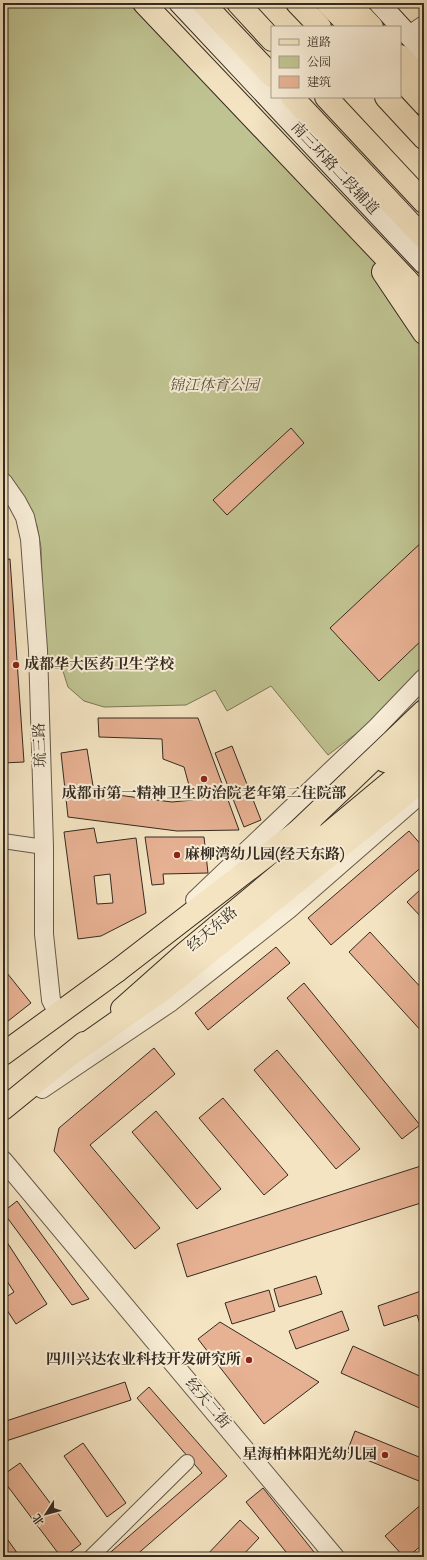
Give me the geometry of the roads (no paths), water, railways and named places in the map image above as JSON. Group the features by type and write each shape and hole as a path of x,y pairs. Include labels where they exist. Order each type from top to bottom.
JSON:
{"main road":[{"path":"144,3 406,279 424,300"},
{"name":"南三环路二段辅道","path":"179,3 424,264"},
{"path":"203,3 269,73"},
{"path":"238,3 271,39"},
{"path":"297,3 319,26"},
{"path":"327,3 350,26"},
{"path":"349,3 371,26"},
{"path":"379,3 416,30 424,52"},
{"path":"401,57 424,81"},
{"path":"401,79 424,104"},
{"path":"293,98 424,238"},
{"path":"327,98 424,202"},
{"path":"387,98 424,138"},
{"path":"311,180 394,286 424,333"},
{"path":"295,834 424,711"},
{"name":"经天东路","path":"3,1054 117,971 295,834 424,728"},
{"name":"经天东路","path":"3,1109 20,1093 70,1055 184,954 424,754"},
{"path":"70,1055 164,989 424,779"}],"street":[{"name":"琉三路","path":"3,482 17,502 25,517 30,540 38,650 44,847 44,934 51,1000 58,1014"},
{"path":"117,971 211,885 377,727 424,678"},
{"path":"3,1115 171,1002 288,910 424,792"},
{"path":"3,841 44,847"},
{"name":"经天二街","path":"3,1160 335,1557"},
{"path":"91,1557 187,1462"}],"place":[{"name":"成都华大医药卫生学校","path":"16,665"},
{"name":"成都市第一精神卫生防治院老年第二住院部","path":"204,779"},
{"name":"麻柳湾幼儿园(经天东路)","path":"177,855"},
{"name":"四川兴达农业科技开发研究所","path":"249,1360"},
{"name":"星海柏林阳光幼儿园","path":"385,1455"}],"park label":[{"name":"锦江体育公园","path":"214,386"}]}
